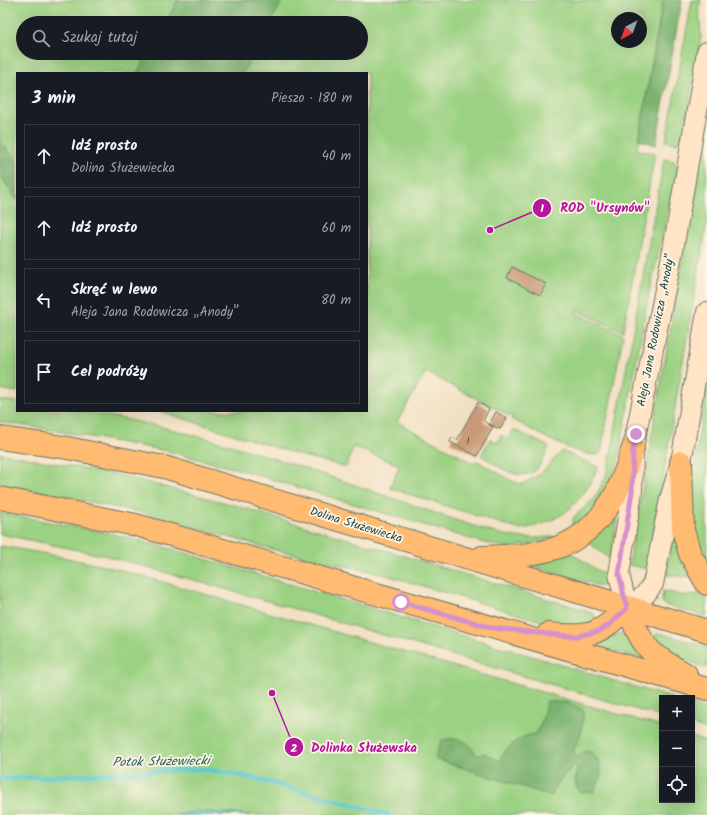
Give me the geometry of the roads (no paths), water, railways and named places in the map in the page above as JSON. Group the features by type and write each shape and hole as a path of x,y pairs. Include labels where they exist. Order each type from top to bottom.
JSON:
{"main road":[{"name":"Aleja Jana Rodowicza „Anody”","path":"627,608 619,574 632,492 633,448 672,250 707,52"},
{"path":"493,628 566,636 589,634 599,631 609,625 627,608 644,596 653,584 670,499 681,462 707,312"},
{"name":"Dolina Służewiecka","path":"0,438 62,447 164,467 707,631"},
{"path":"462,557 523,556 547,551 572,542 594,524 612,502 633,448"},
{"path":"681,462 683,530 690,554 707,584"},
{"path":"0,498 136,525 707,689"},
{"path":"627,608 639,637 649,651 667,664 707,686"}],"water":[{"path":"198,811 251,815 175,815"}],"waterway":[{"name":"Potok Służewiecki","path":"0,779 206,769 254,778 389,815"}],"place":[{"name":"ROD \"Ursynów\"","path":"490,230"},
{"name":"Dolinka Służewska","path":"272,693"}]}
